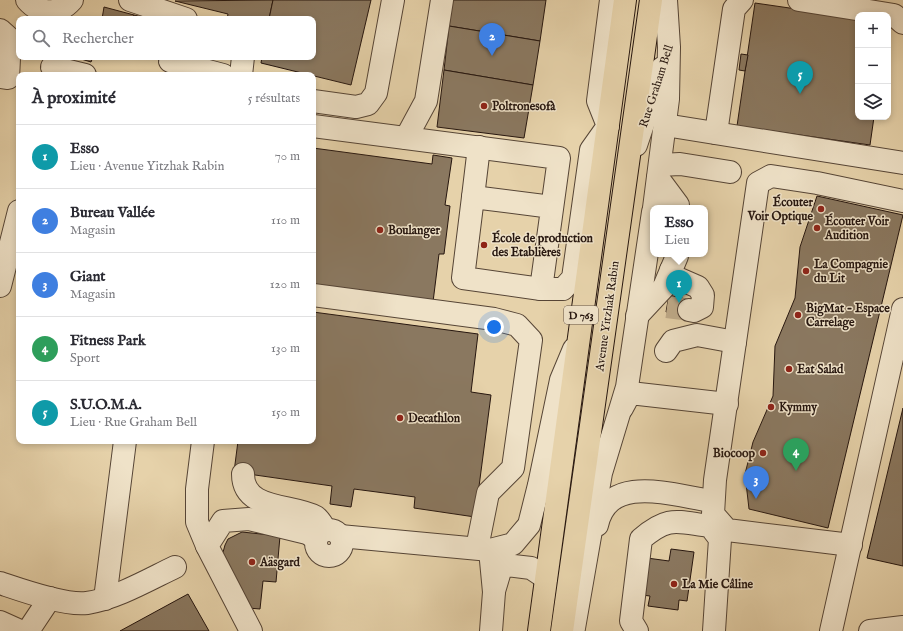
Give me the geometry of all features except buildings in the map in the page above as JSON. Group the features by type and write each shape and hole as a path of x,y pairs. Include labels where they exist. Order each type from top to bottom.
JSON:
{"main road":[{"name":"Avenue Yitzhak Rabin","path":"539,631 625,0"},
{"name":"Avenue Yitzhak Rabin","path":"569,630 651,0"}],"street":[{"path":"130,0 167,6 182,16"},
{"path":"316,101 356,107 368,104 376,93 393,0"},
{"path":"406,138 426,101 442,0"},
{"path":"479,147 463,278 541,289 563,289 573,278 591,150 608,126 598,102 611,0"},
{"path":"654,205 668,99 669,47 666,0"},
{"name":"Rue Graham Bell","path":"628,171 669,47 682,0"},
{"path":"716,133 734,9 742,0"},
{"path":"799,0 894,14 903,23"},
{"path":"31,8 48,12 67,9"},
{"path":"0,30 10,39 8,78 0,77"},
{"path":"241,72 243,60"},
{"path":"170,61 212,72"},
{"path":"51,64 76,72"},
{"path":"665,125 903,163"},
{"path":"316,126 559,158 541,289"},
{"path":"659,171 680,164 730,172"},
{"path":"659,171 678,205"},
{"path":"714,631 720,539 712,514 758,183 771,176 817,183 903,202"},
{"path":"473,197 552,207"},
{"path":"0,286 6,237 16,217"},
{"path":"569,630 600,473 622,408 650,232"},
{"path":"637,316 659,303 674,263 675,277 698,287 703,295 702,307 694,311 688,310"},
{"path":"316,294 494,319 517,325 531,340 513,468 488,493 478,548 494,592"},
{"path":"832,631 903,309"},
{"path":"666,351 673,341 697,335 735,342"},
{"path":"207,546 223,521 250,519 307,533 327,535 478,548 513,544 528,524 539,485 561,380 578,338"},
{"path":"630,364 629,374 636,385 660,396"},
{"path":"622,408 630,393 727,404"},
{"path":"105,599 124,444"},
{"path":"203,444 197,489 197,522 207,546 251,631"},
{"path":"244,474 245,488 254,498 318,518 327,535"},
{"path":"569,630 598,520 608,501 619,494 640,490 712,514 727,530 850,545"},
{"path":"638,631 631,621 642,539 655,528 669,521 712,514"},
{"path":"491,631 494,592 500,571 506,565 531,568 546,578"},
{"path":"0,583 50,598 85,603 105,599 175,567"},
{"path":"28,631 50,598"},
{"path":"0,622 20,631"},
{"path":"870,631 903,627"}],"tunnel":[{"path":"667,307 689,310"}],"place":[{"name":"Bureau Vallée","path":"492,56"},
{"name":"S.U.O.M.A.","path":"800,94"},
{"name":"Poltronesofà","path":"484,106"},
{"name":"Écouter Voir Optique","path":"821,209"},
{"name":"Écouter Voir Audition","path":"817,228"},
{"name":"Boulanger","path":"380,230"},
{"name":"École de production des Etablières","path":"484,245"},
{"name":"La Compagnie du Lit","path":"806,271"},
{"name":"Esso","path":"679,303"},
{"name":"BigMat - Espace Carrelage","path":"798,315"},
{"name":"Eat Salad","path":"789,369"},
{"name":"Kymmy","path":"771,407"},
{"name":"Decathlon","path":"400,418"},
{"name":"Biocoop","path":"763,453"},
{"name":"Fitness Park","path":"796,471"},
{"name":"Giant","path":"756,499"},
{"name":"Aäsgard","path":"252,562"},
{"name":"La Mie Câline","path":"674,584"}]}
